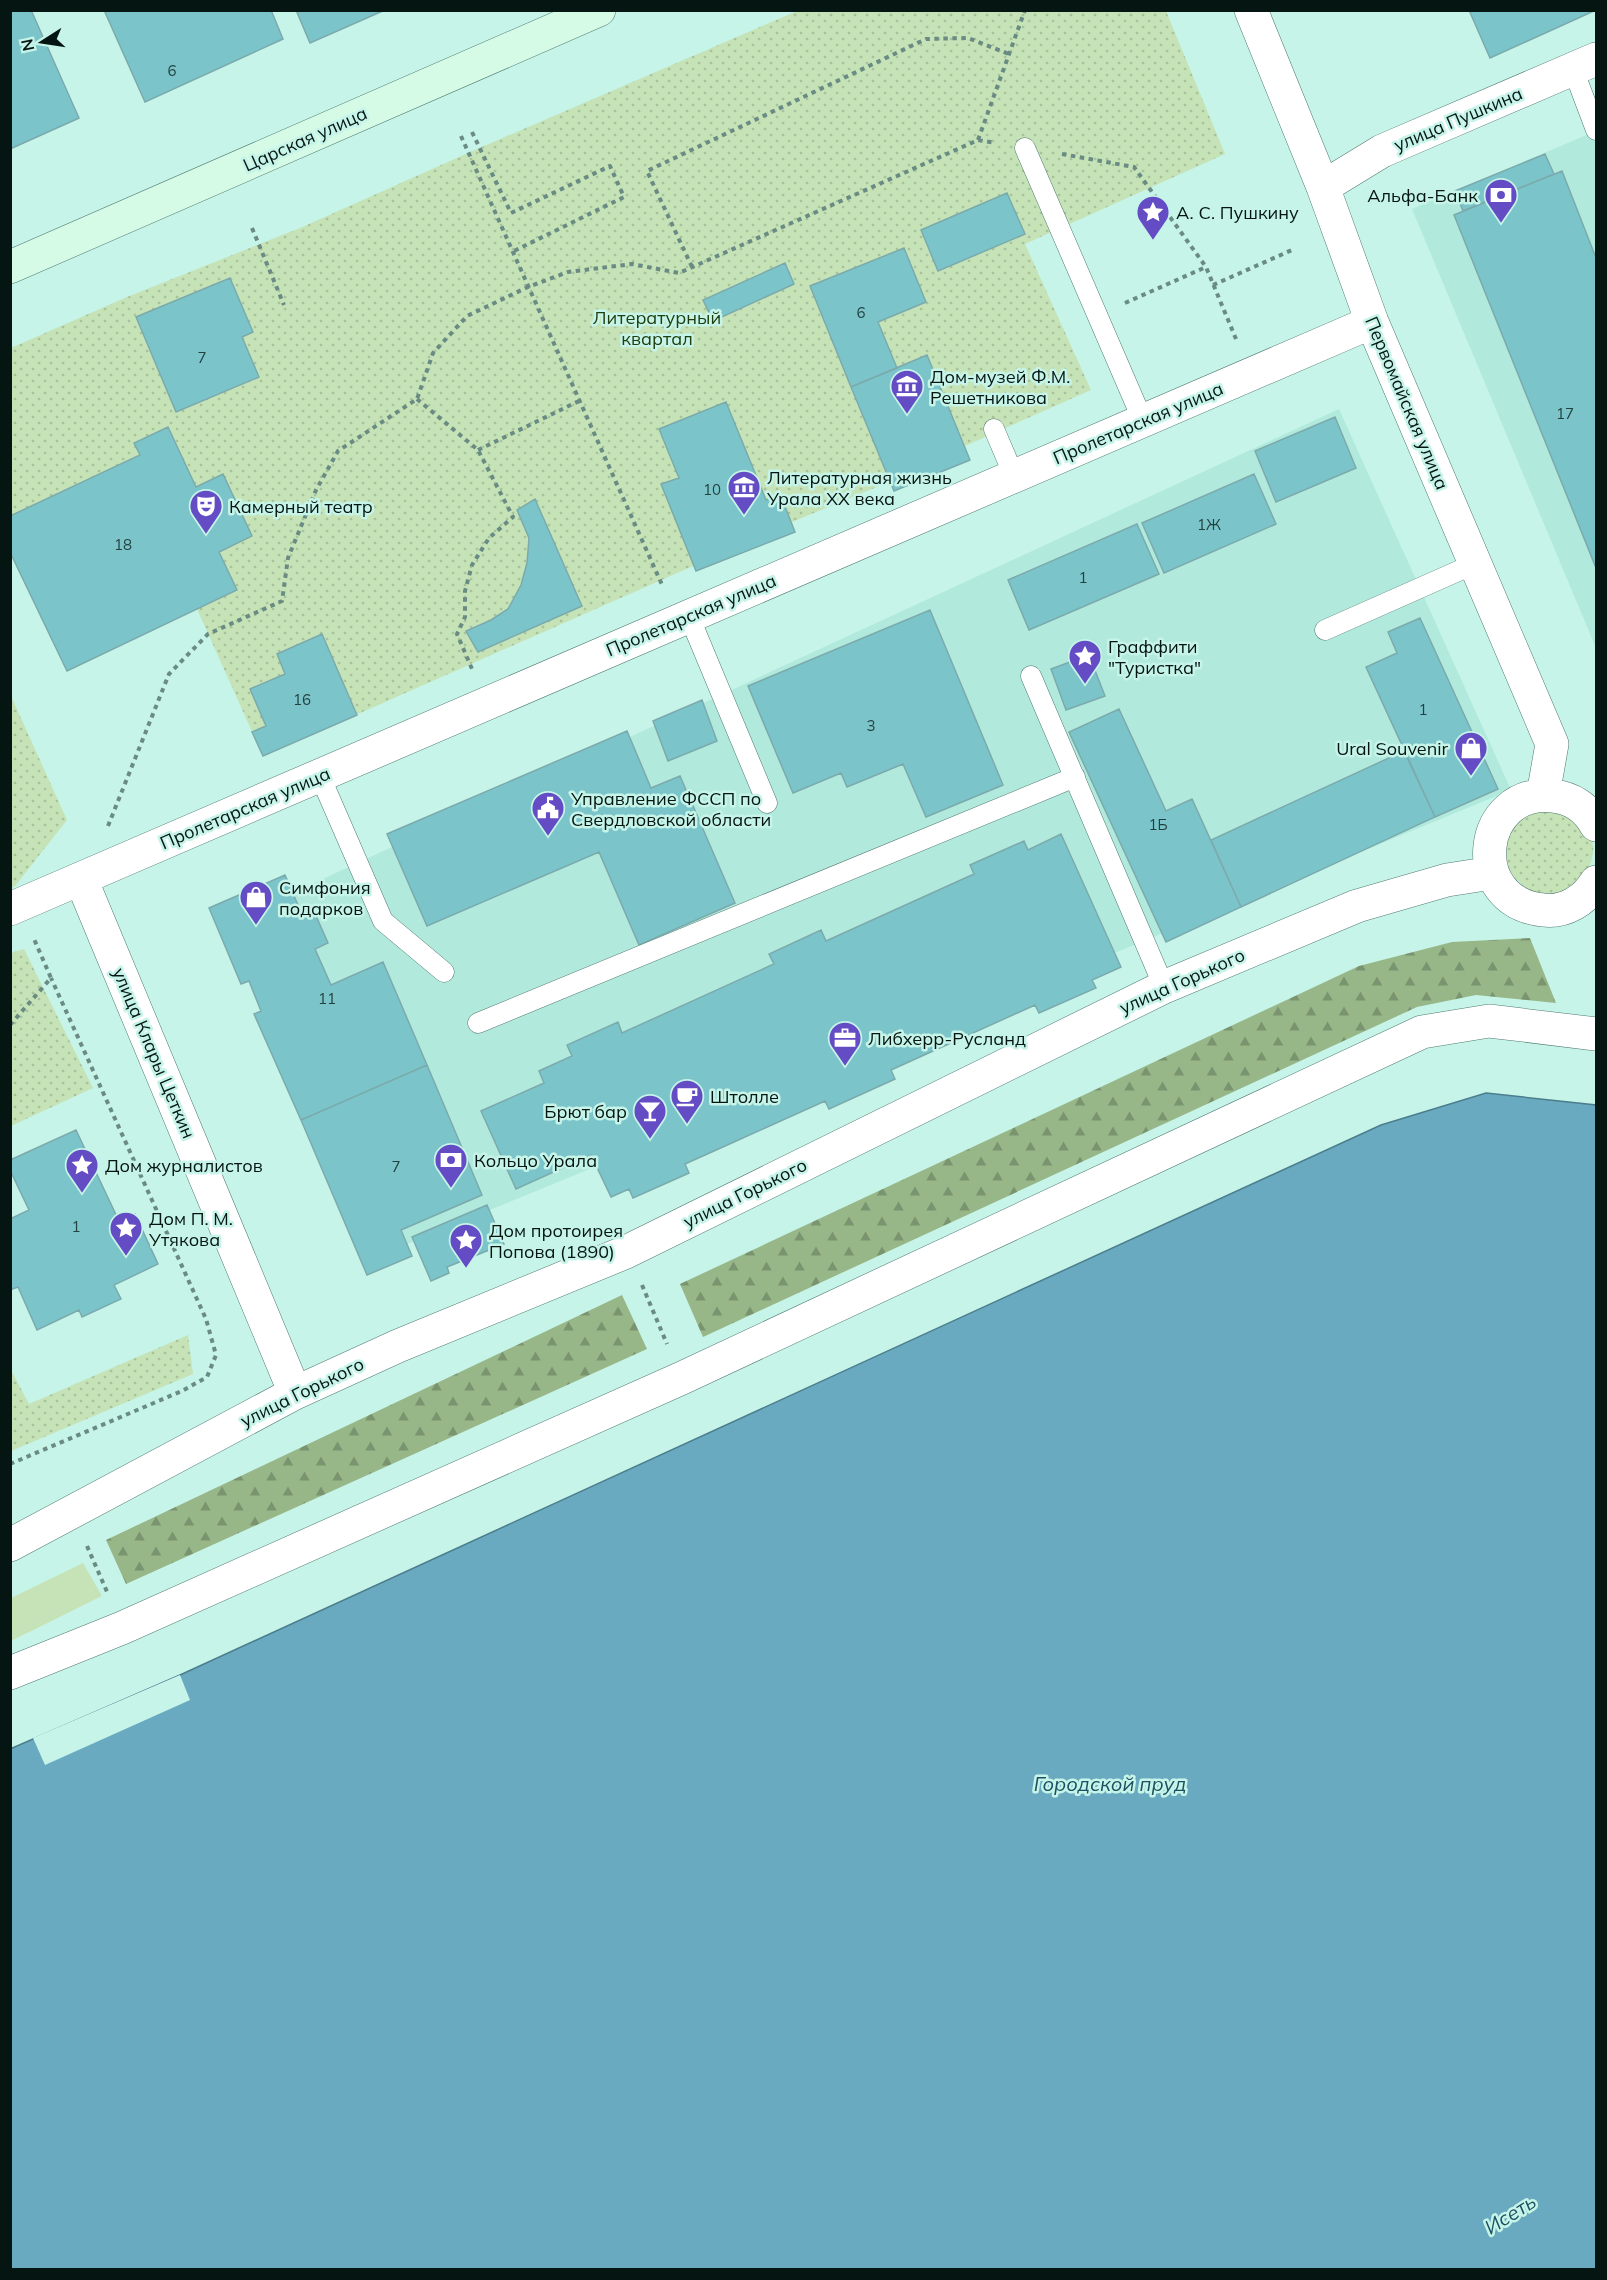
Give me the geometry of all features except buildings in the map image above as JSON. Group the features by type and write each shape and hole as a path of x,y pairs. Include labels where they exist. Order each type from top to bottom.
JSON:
{"street":[{"name":"Царская улица","path":"10,267 599,10"},
{"name":"Первомайская улица","path":"1251,10 1323,187 1372,322 1552,744 1543,795"},
{"name":"улица Пушкина","path":"1323,187 1382,151 1585,64"},
{"name":"Пролетарская улица","path":"10,909 1372,322"},
{"path":"1596,825 1591,816 1578,804 1561,797 1543,795 1526,798 1510,808 1498,821 1490,837 1488,855 1492,873 1501,889 1515,902 1532,909 1550,911 1568,907 1584,898 1596,883"},
{"name":"улица Горького","path":"10,1545 295,1393 398,1346 626,1252 1164,987 1357,906 1447,880 1492,873"},
{"name":"улица Клары Цеткин","path":"81,879 295,1393"},
{"path":"10,1673 122,1628 682,1378 1422,1032 1489,1022 1596,1034"}],"lane":[{"path":"1585,64 1596,130"},
{"path":"1024,148 1143,421"},
{"path":"994,429 1014,476"},
{"path":"1325,630 1474,564"},
{"path":"689,616 767,803"},
{"path":"1032,676 1164,987"},
{"path":"320,776 383,921 444,972"},
{"path":"478,1023 1075,777"}],"path":[{"path":"978,140 1025,10"},
{"path":"692,267 646,171 926,39 968,38 1009,54"},
{"path":"472,132 511,213 610,166 624,197 513,252"},
{"path":"461,136 666,592"},
{"path":"105,834 169,674 208,634 282,601 288,558 316,490 338,451 417,399 433,353 467,316 528,287 568,272 632,264 679,273 978,140 1134,167 1206,267 1230,326"},
{"path":"252,228 284,305"},
{"path":"1213,285 1292,250"},
{"path":"1098,315 1206,267"},
{"path":"417,399 478,450 513,517 489,538 472,565 465,591 465,617 457,634 475,676"},
{"path":"478,450 579,401"},
{"path":"10,1464 182,1391 207,1377 216,1355 201,1308 32,934"},
{"path":"10,1025 51,978"},
{"path":"626,1252 682,1378"},
{"path":"87,1545 122,1628"}],"shaded area":[{"path":"1596,131 1596,648 1412,209"},
{"path":"1339,409 1511,790 383,1254 260,908"}],"green space":[{"name":"Литературный квартал","path":"797,11 1166,11 1225,154 1025,244 1091,390 965,446 970,460 894,491 889,482 792,522 795,532 696,571 693,566 263,756 197,609 67,671 11,552 11,348 127,297 300,228"},
{"path":"11,696 67,820 15,886 11,888"},
{"path":"1550,804 1586,829 1592,840 1592,858 1585,876 1573,889 1559,895 1538,898 1502,867 1505,828"},
{"path":"1530,938 1556,1003 1476,995 1417,1007 703,1337 680,1284 1359,966 1452,942"},
{"path":"24,949 93,1088 11,1126 11,953"},
{"path":"622,1295 647,1349 126,1584 106,1540"},
{"path":"188,1335 193,1374 11,1451 11,1370 29,1404"},
{"path":"83,1563 102,1596 11,1641 11,1598"}],"water":[{"name":"Городской пруд","path":"1486,1093 1596,1105 1596,2269 11,2269 10,1749 180,1675 1381,1125"}],"pier":[{"path":"180,1675 190,1700 45,1765 33,1738"}],"place":[{"name":"Альфа-Банк","path":"1501,224"},
{"name":"А. С. Пушкину","path":"1153,241"},
{"name":"Дом-музей Ф.М. Решетникова","path":"907,415"},
{"name":"Литературная жизнь Урала XX века","path":"744,516"},
{"name":"Камерный театр","path":"206,535"},
{"name":"Граффити \"Туристка\"","path":"1085,685"},
{"name":"Ural Souvenir","path":"1471,777"},
{"name":"Управление ФССП по Свердловской области","path":"548,837"},
{"name":"Симфония подарков","path":"256,926"},
{"name":"Либхерр-Русланд","path":"845,1067"},
{"name":"Штолле","path":"687,1125"},
{"name":"Брют бар","path":"650,1140"},
{"name":"Кольцо Урала","path":"451,1189"},
{"name":"Дом журналистов","path":"82,1194"},
{"name":"Дом П. М. Утякова","path":"126,1257"},
{"name":"Дом протоирея Попова (1890)","path":"466,1269"}],"water label":[{"name":"Исеть","path":"1510,2214"}]}
